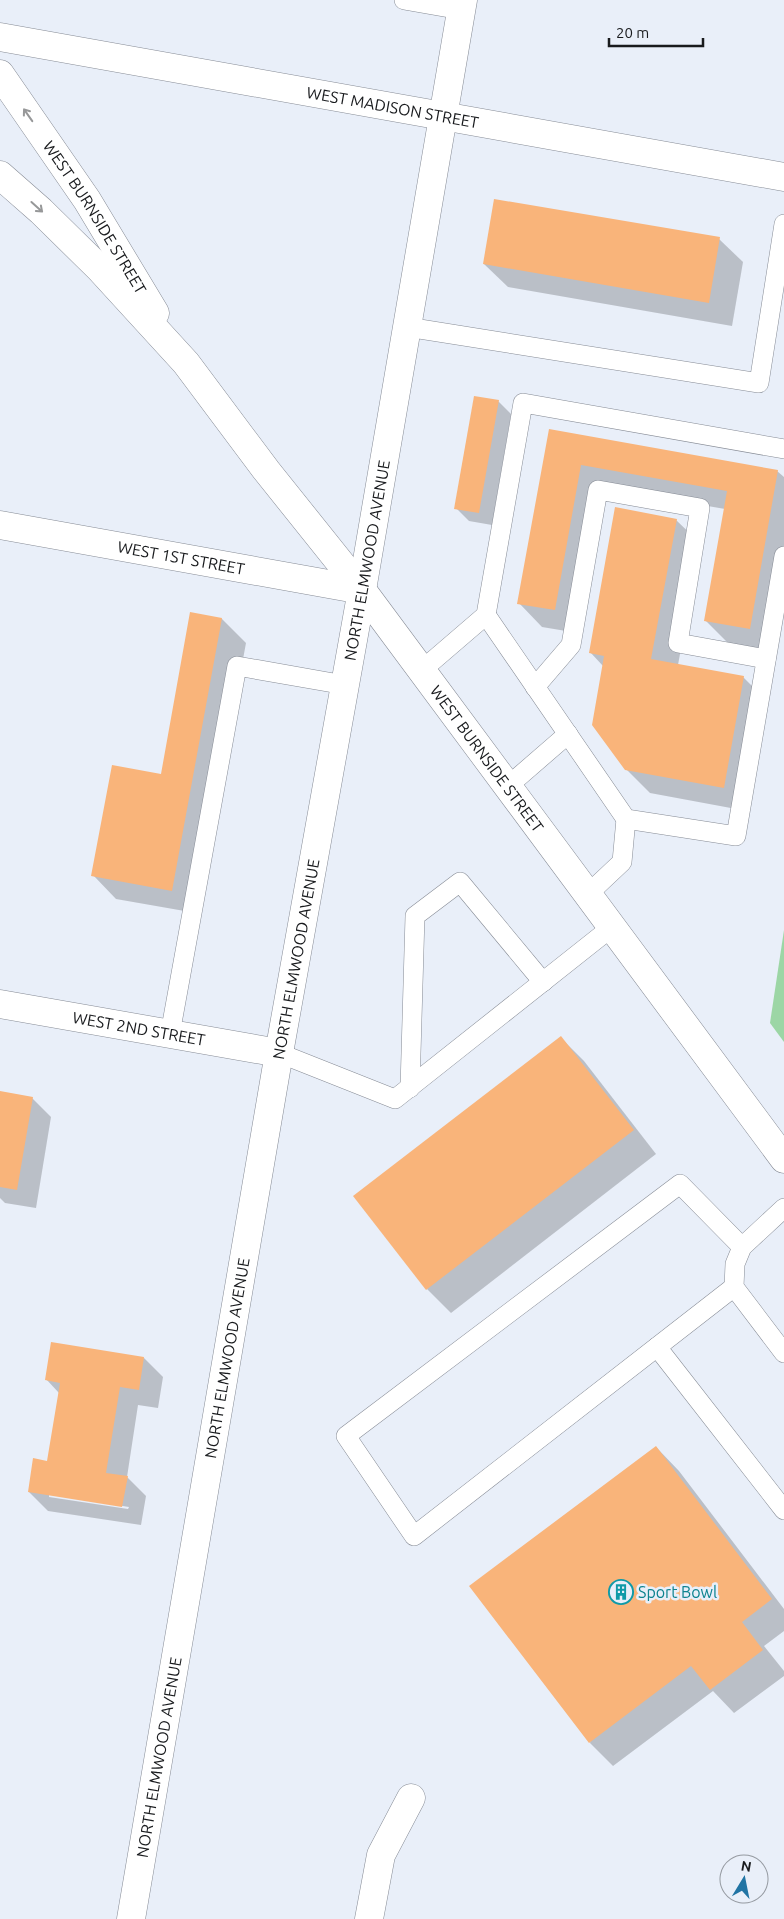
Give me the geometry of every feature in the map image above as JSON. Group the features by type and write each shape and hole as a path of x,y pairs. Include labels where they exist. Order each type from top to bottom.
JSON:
{"street":[{"name":"NORTH ELMWOOD AVENUE","path":"131,1919 279,1053 362,590 462,5"},
{"name":"WEST MADISON STREET","path":"0,37 784,177"},
{"name":"WEST BURNSIDE STREET","path":"0,74 87,200 186,363"},
{"name":"WEST BURNSIDE STREET","path":"0,175 41,210 100,269 186,363 272,477 362,590 784,1159"},
{"name":"WEST 1ST STREET","path":"0,525 362,590"},
{"name":"WEST 2ND STREET","path":"0,1004 279,1053"},
{"path":"368,1919 380,1855 411,1798"}],"lane":[{"path":"404,0 462,5"},
{"path":"407,327 758,383 784,224"},
{"path":"422,670 486,615 523,403 784,449"},
{"path":"535,687 571,645 598,490 700,508 678,643 766,659"},
{"path":"626,819 736,836 784,556"},
{"path":"486,615 626,819 622,862 588,894"},
{"path":"170,1034 237,666 345,685"},
{"path":"508,786 568,734"},
{"path":"410,1088 415,916 460,882 543,982"},
{"path":"279,1053 395,1099 612,927"},
{"path":"734,1287 414,1536 346,1436 680,1184 742,1247"},
{"path":"784,1208 742,1247 735,1264 734,1287 784,1353"},
{"path":"657,1347 784,1510"}],"green space":[{"path":"784,930 784,1042 770,1023"}],"building":[{"path":"494,199 720,237 709,303 483,264"},
{"path":"474,396 499,400 479,513 454,509"},
{"path":"549,429 778,470 750,629 704,621 727,491 581,465 555,610 517,604"},
{"path":"615,507 677,519 651,659 744,676 724,788 625,770 592,725 604,656 589,653"},
{"path":"190,612 222,618 172,891 91,876 112,765 161,774"},
{"path":"561,1036 634,1130 426,1290 353,1196"},
{"path":"0,1091 33,1097 17,1190 0,1187"},
{"path":"51,1342 144,1357 139,1390 120,1387 106,1473 128,1476 122,1507 28,1492 33,1458 47,1461 60,1383 45,1380"},
{"name":"Sport Bowl","path":"656,1446 772,1599 742,1622 763,1650 710,1690 691,1666 589,1743 469,1586"}],"place":[{"name":"Sport Bowl","path":"621,1592"}]}
